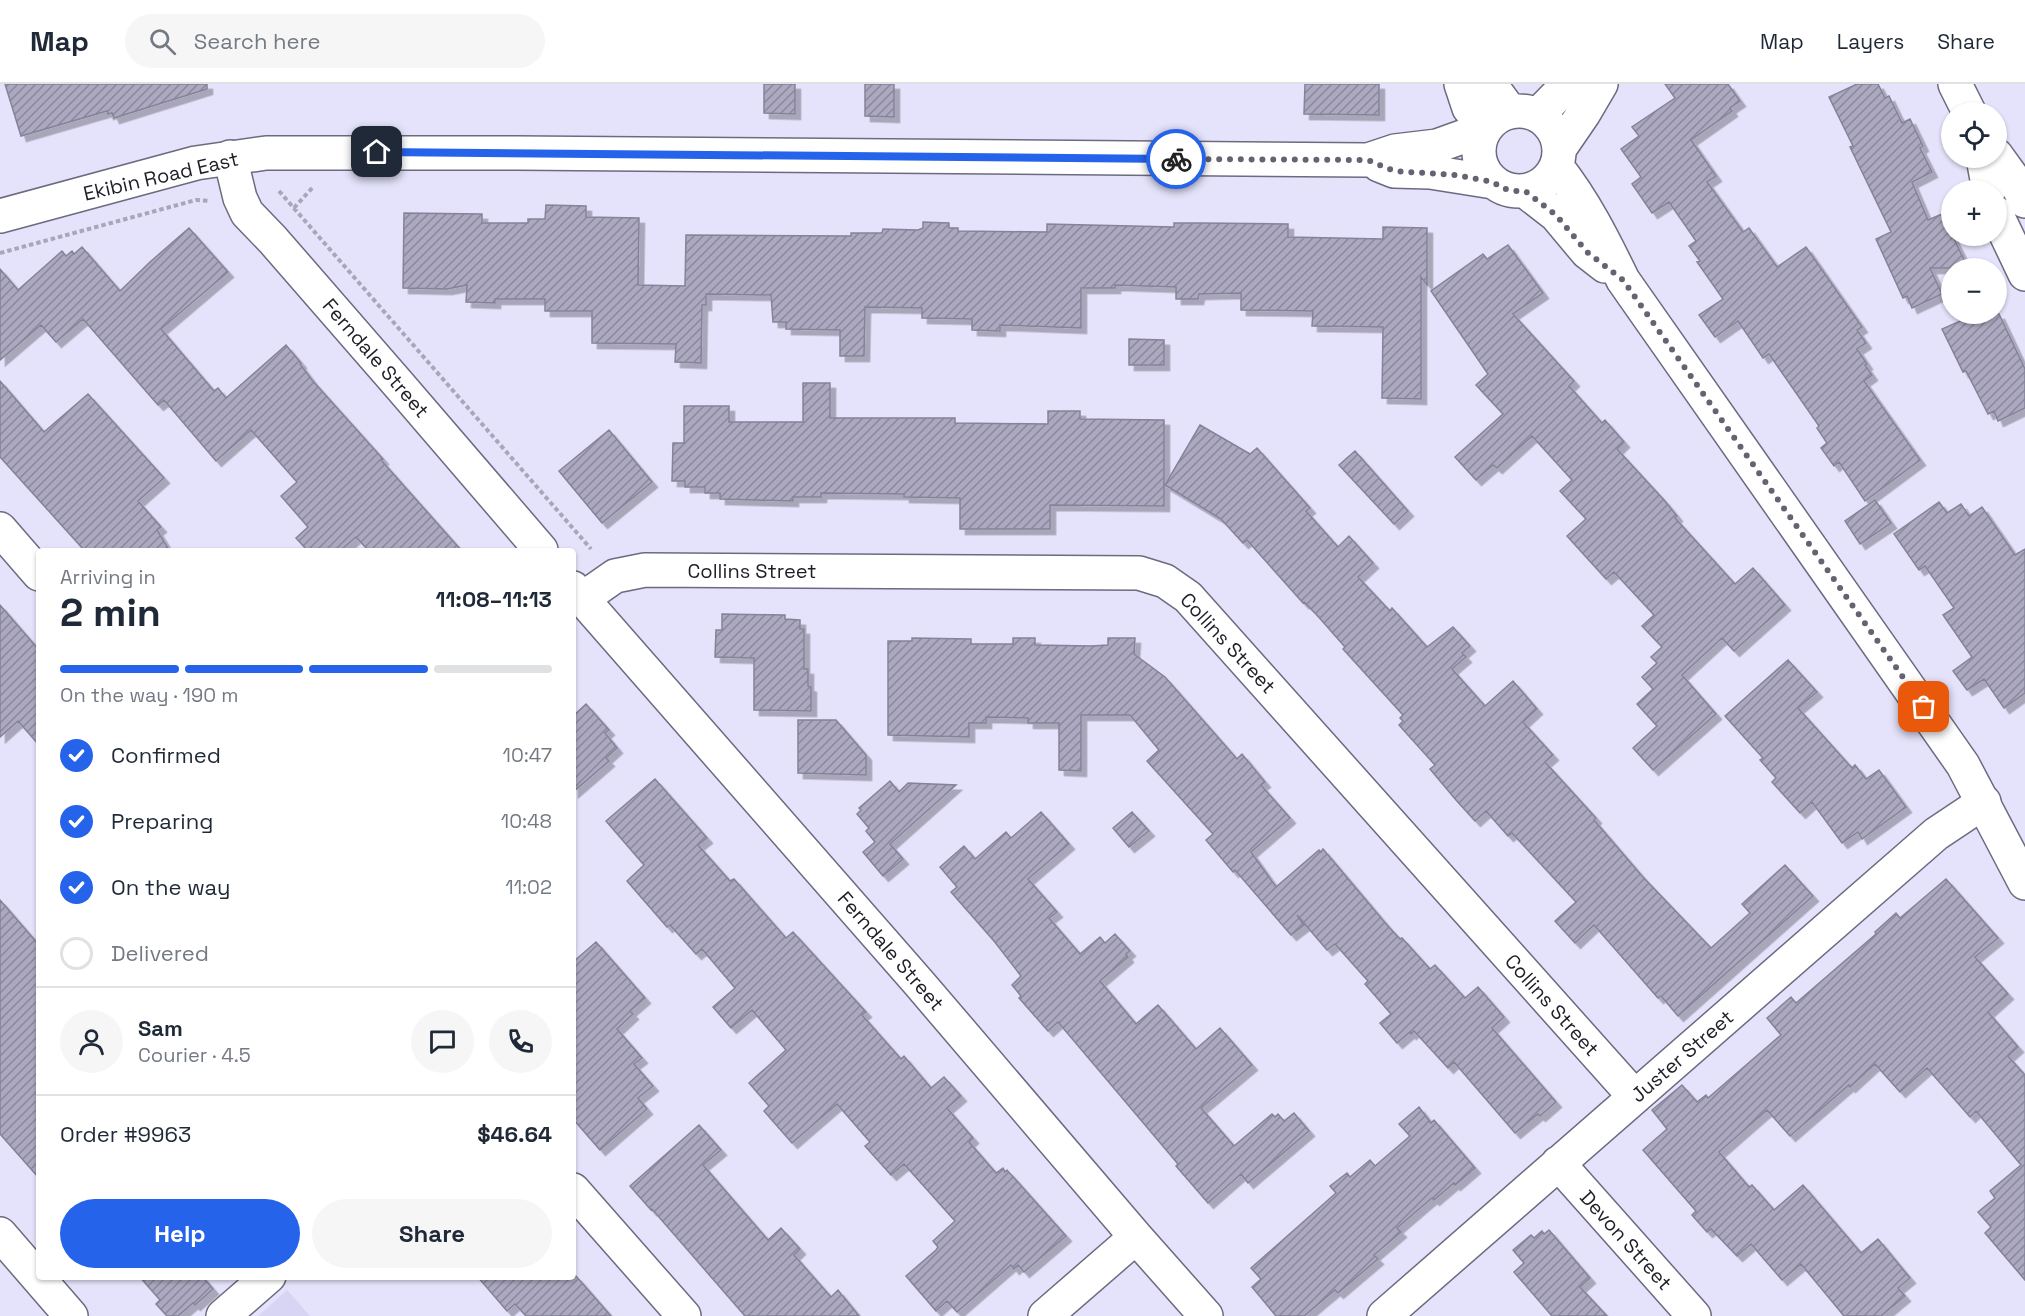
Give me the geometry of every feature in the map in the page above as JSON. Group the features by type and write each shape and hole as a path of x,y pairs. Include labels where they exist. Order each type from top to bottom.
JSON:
{"street":[{"path":"1461,84 1469,108 1504,122 1549,123 1556,134 1558,157 1623,280 1963,765 2025,883"},
{"path":"1490,84 1504,122"},
{"path":"1568,84 1504,122 1479,147 1479,159 1484,172 1493,182 1502,188 1525,191 1538,187 1549,178 1558,157 1601,84"},
{"path":"1955,84 1964,102"},
{"name":"Ekibin Road East","path":"0,216 196,163 266,153 1368,160 1395,151 1437,146 1504,122"},
{"name":"Ferndale Street","path":"230,157 240,198 247,213 363,343 539,548"},
{"name":"Ekibin Road East","path":"1368,160 1394,171 1447,174 1493,182"},
{"path":"2005,168 2025,201"},
{"path":"1525,191 1556,215 1587,252 1623,280"},
{"path":"2007,236 2025,274"},
{"path":"0,529 36,571"},
{"name":"Collins Street","path":"578,594 615,576 645,570 1139,573 1166,581 1188,597 1635,1097"},
{"name":"Ferndale Street","path":"578,594 919,983 1136,1238 1206,1316"},
{"name":"Juster Street","path":"1384,1316 1936,834 1984,802"},
{"name":"Devon Street","path":"1558,1163 1694,1316"},
{"path":"576,1193 684,1316"},
{"path":"0,1234 36,1276"},
{"path":"1046,1316 1136,1238"},
{"path":"40,1280 71,1316"},
{"path":"224,1316 264,1280"}],"path":[{"path":"294,208 313,186"},
{"path":"279,191 591,549"},
{"path":"0,253 196,200 218,202"}],"shaded area":[{"path":"287,1290 310,1316 258,1316 266,1309"}],"building":[{"path":"5,84 207,84 207,89 114,118 112,113 108,114 107,111 21,136"},
{"path":"764,84 795,84 795,114 764,113"},
{"path":"865,84 894,84 894,117 865,116"},
{"path":"1305,84 1379,84 1379,115 1304,114"},
{"path":"1665,84 1728,84 1740,101 1730,108 1732,111 1691,140 1716,176 1707,182 1743,232 1749,228 1777,267 1806,247 1862,327 1857,330 1866,343 1857,349 1872,375 1864,381 1920,460 1865,501 1839,462 1834,466 1821,448 1827,443 1817,428 1819,426 1769,354 1763,358 1738,321 1715,337 1699,315 1723,299 1697,262 1700,261 1689,246 1696,241 1669,202 1652,213 1632,184 1641,177 1621,149 1639,136 1632,127 1675,98"},
{"path":"1857,84 1878,84 1885,98 1889,96 1902,123 1910,119 1923,146 1920,148 1932,172 1912,182 1928,220 1941,214 1941,246 1957,246 1963,258 1941,258 1941,268 1930,268 1941,294 1912,308 1907,296 1903,298 1876,239 1891,232 1829,97"},
{"path":"546,205 586,206 586,217 639,218 638,285 685,286 686,235 851,236 851,233 882,233 883,229 918,230 923,228 923,222 949,223 949,228 958,228 958,231 1047,232 1047,224 1174,227 1174,223 1288,224 1288,237 1383,239 1383,227 1427,228 1427,285 1421,277 1421,399 1382,398 1383,327 1312,326 1313,311 1241,310 1241,293 1199,294 1198,299 1176,299 1176,287 1115,285 1115,288 1081,288 1081,328 1000,325 1000,331 972,330 972,319 922,318 922,308 865,307 864,356 840,356 840,330 786,329 786,322 773,322 771,295 706,294 706,305 702,305 701,363 675,362 676,344 592,343 592,311 545,311 545,299 495,299 495,303 466,302 467,285 447,289 403,288 404,213 482,214 482,223 528,223 528,219 545,219"},
{"path":"189,228 228,272 161,329 214,391 218,388 226,398 286,345 312,380 459,548 366,548 356,537 343,548 305,548 296,538 308,527 281,496 297,482 251,430 216,461 164,400 158,405 83,319 56,342 41,325 0,360 0,269 18,290 62,251 66,256 72,251 74,254 82,247 120,291"},
{"path":"1508,245 1543,293 1513,314 1574,381 1569,386 1602,423 1605,420 1624,442 1617,449 1664,500 1677,516 1675,518 1735,584 1753,568 1785,605 1734,651 1722,638 1682,675 1716,714 1653,770 1633,748 1657,726 1637,704 1653,689 1642,677 1657,663 1651,657 1662,647 1642,626 1654,615 1614,572 1606,579 1567,536 1586,519 1560,491 1572,480 1532,436 1497,468 1493,465 1476,480 1455,457 1503,414 1476,385 1488,374 1431,291 1483,254 1487,259"},
{"path":"1953,324 2004,324 2025,369 2025,408 1998,421 1994,411 1988,414 1966,371 1963,372 1942,329"},
{"path":"1129,339 1164,340 1164,365 1129,365"},
{"path":"0,381 44,432 88,394 164,478 138,501 161,527 157,530 168,548 82,548 0,457"},
{"path":"803,383 830,383 830,418 955,418 955,423 1048,424 1048,411 1080,411 1080,419 1164,420 1164,506 1050,505 1050,529 960,529 960,498 904,497 904,494 821,493 821,497 793,497 793,501 720,499 720,493 705,493 705,487 685,487 685,481 672,481 673,443 684,443 684,406 729,406 729,422 803,422"},
{"path":"1200,425 1250,454 1257,448 1310,508 1306,511 1338,547 1349,536 1373,563 1358,577 1390,611 1392,608 1427,647 1453,627 1470,646 1462,653 1466,657 1452,669 1485,706 1513,681 1537,709 1523,722 1553,755 1545,762 1596,818 1594,820 1642,876 1711,948 1750,913 1742,904 1785,865 1813,896 1678,1016 1661,996 1658,998 1594,925 1575,943 1555,921 1576,902 1512,833 1508,836 1486,811 1475,821 1430,769 1435,765 1399,725 1403,721 1400,718 1403,715 1343,649 1345,647 1316,614 1303,603 1247,540 1243,543 1221,519 1165,485"},
{"path":"609,430 652,482 602,523 559,471"},
{"path":"1355,451 1408,511 1394,524 1339,465"},
{"path":"1875,500 1891,523 1860,544 1845,521"},
{"path":"1939,502 1947,513 1961,504 1969,516 1982,507 2015,555 2025,549 2025,693 2004,708 1984,679 1967,690 1953,671 1972,657 1943,615 1954,608 1925,566 1919,570 1894,534"},
{"path":"0,605 36,647 36,742 18,721 0,737"},
{"path":"722,614 785,615 785,619 800,620 800,629 804,629 804,669 808,669 808,686 811,687 811,711 754,710 754,658 715,657 716,630 722,630"},
{"path":"912,638 971,639 971,644 1013,644 1013,638 1035,638 1035,645 1091,646 1108,645 1108,638 1135,638 1134,654 1165,677 1237,759 1242,754 1265,782 1261,785 1290,818 1251,852 1276,887 1323,849 1387,925 1430,969 1435,965 1465,998 1478,987 1504,1017 1492,1028 1556,1102 1515,1133 1454,1062 1448,1068 1414,1031 1397,1043 1380,1023 1391,1014 1365,984 1368,981 1335,944 1327,950 1297,915 1304,925 1291,935 1206,840 1213,834 1147,761 1159,750 1130,715 1081,715 1081,771 1059,770 1059,723 1028,723 1028,718 986,717 986,723 969,723 969,737 888,735 888,641 912,641"},
{"path":"1788,660 1817,692 1798,708 1852,768 1855,765 1866,779 1879,770 1906,807 1862,839 1858,832 1842,843 1812,802 1800,813 1772,782 1776,778 1760,760 1763,758 1725,716"},
{"path":"586,704 609,730 605,733 617,748 606,758 609,761 576,789 576,713"},
{"path":"798,720 836,720 866,755 866,775 798,773"},
{"path":"655,779 707,838 698,845 730,881 734,879 786,938 793,932 866,1012 862,1015 901,1059 904,1056 931,1088 944,1077 961,1096 947,1108 973,1138 969,1142 996,1173 1003,1168 1005,1172 1007,1170 1066,1236 1024,1272 1018,1265 1014,1269 1011,1265 957,1312 947,1301 936,1311 906,1276 936,1250 938,1247 933,1241 955,1221 904,1164 891,1175 865,1146 870,1142 837,1104 792,1143 764,1111 769,1106 749,1083 786,1050 752,1010 731,1028 713,1007 735,988 702,949 696,954 670,925 667,927 627,881 644,865 606,821"},
{"path":"890,781 899,792 908,783 956,785 890,844 903,859 883,876 863,852 875,842 866,831 869,828 857,814 861,810 859,808"},
{"path":"1041,812 1069,844 1028,879 1057,912 1049,918 1080,954 1100,937 1105,943 1115,934 1130,951 1126,954 1128,957 1100,981 1136,1024 1158,1005 1196,1049 1220,1028 1252,1065 1201,1108 1234,1146 1272,1114 1275,1117 1278,1114 1284,1121 1294,1113 1309,1131 1248,1183 1241,1174 1208,1203 1058,1022 1048,1031 1019,998 1021,996 1012,985 1021,976 951,892 957,887 940,867 964,846 975,859 1006,832 1011,838"},
{"path":"1132,812 1149,831 1129,847 1113,828"},
{"path":"1946,879 1998,938 1975,957 2008,994 1988,1012 2018,1047 2008,1056 2025,1075 2025,1280 1985,1233 1991,1227 1978,1212 1995,1198 1990,1191 2021,1165 1976,1111 1970,1117 1927,1068 1900,1092 1875,1064 1790,1136 1767,1110 1719,1152 1749,1187 1752,1185 1774,1210 1803,1185 1861,1253 1878,1239 1910,1278 1898,1288 1905,1296 1881,1316 1844,1316 1801,1264 1782,1280 1751,1244 1737,1256 1711,1229 1707,1232 1692,1215 1696,1211 1643,1150 1667,1129 1652,1110 1682,1085 1697,1102 1706,1095 1708,1098 1781,1035 1767,1018 1791,997 1796,1003 1876,934 1875,932 1896,913 1900,918"},
{"path":"0,900 36,942 36,1175 0,1134"},
{"path":"596,942 645,998 630,1011 633,1014 617,1029 642,1058 634,1064 653,1086 638,1098 647,1109 600,1150 576,1122 576,959"},
{"path":"1419,1107 1431,1123 1434,1120 1475,1168 1434,1200 1432,1198 1397,1228 1401,1232 1374,1255 1378,1259 1338,1293 1335,1290 1304,1316 1276,1316 1252,1287 1261,1279 1251,1268 1336,1193 1330,1186 1347,1173 1350,1177 1370,1160 1375,1166 1410,1136 1399,1124"},
{"path":"699,1125 721,1150 703,1165 768,1240 781,1228 800,1249 794,1255 831,1297 838,1290 859,1316 745,1316 630,1186"},
{"path":"1549,1230 1590,1278 1580,1287 1607,1316 1552,1316 1514,1272 1524,1263 1513,1250 1531,1235 1534,1238 1542,1231 1544,1234"},
{"path":"576,1276 611,1316 526,1316 515,1304 507,1311 480,1280 576,1280"},
{"path":"142,1280 205,1280 213,1289 178,1316 167,1316 156,1304 160,1300"}],"way so far":[{"path":"1176,159 1368,160 1394,171 1455,175 1493,182 1513,191 1525,191 1556,215 1587,252 1623,280 1924,707"}],"route":[{"path":"377,152 1176,159"}]}
